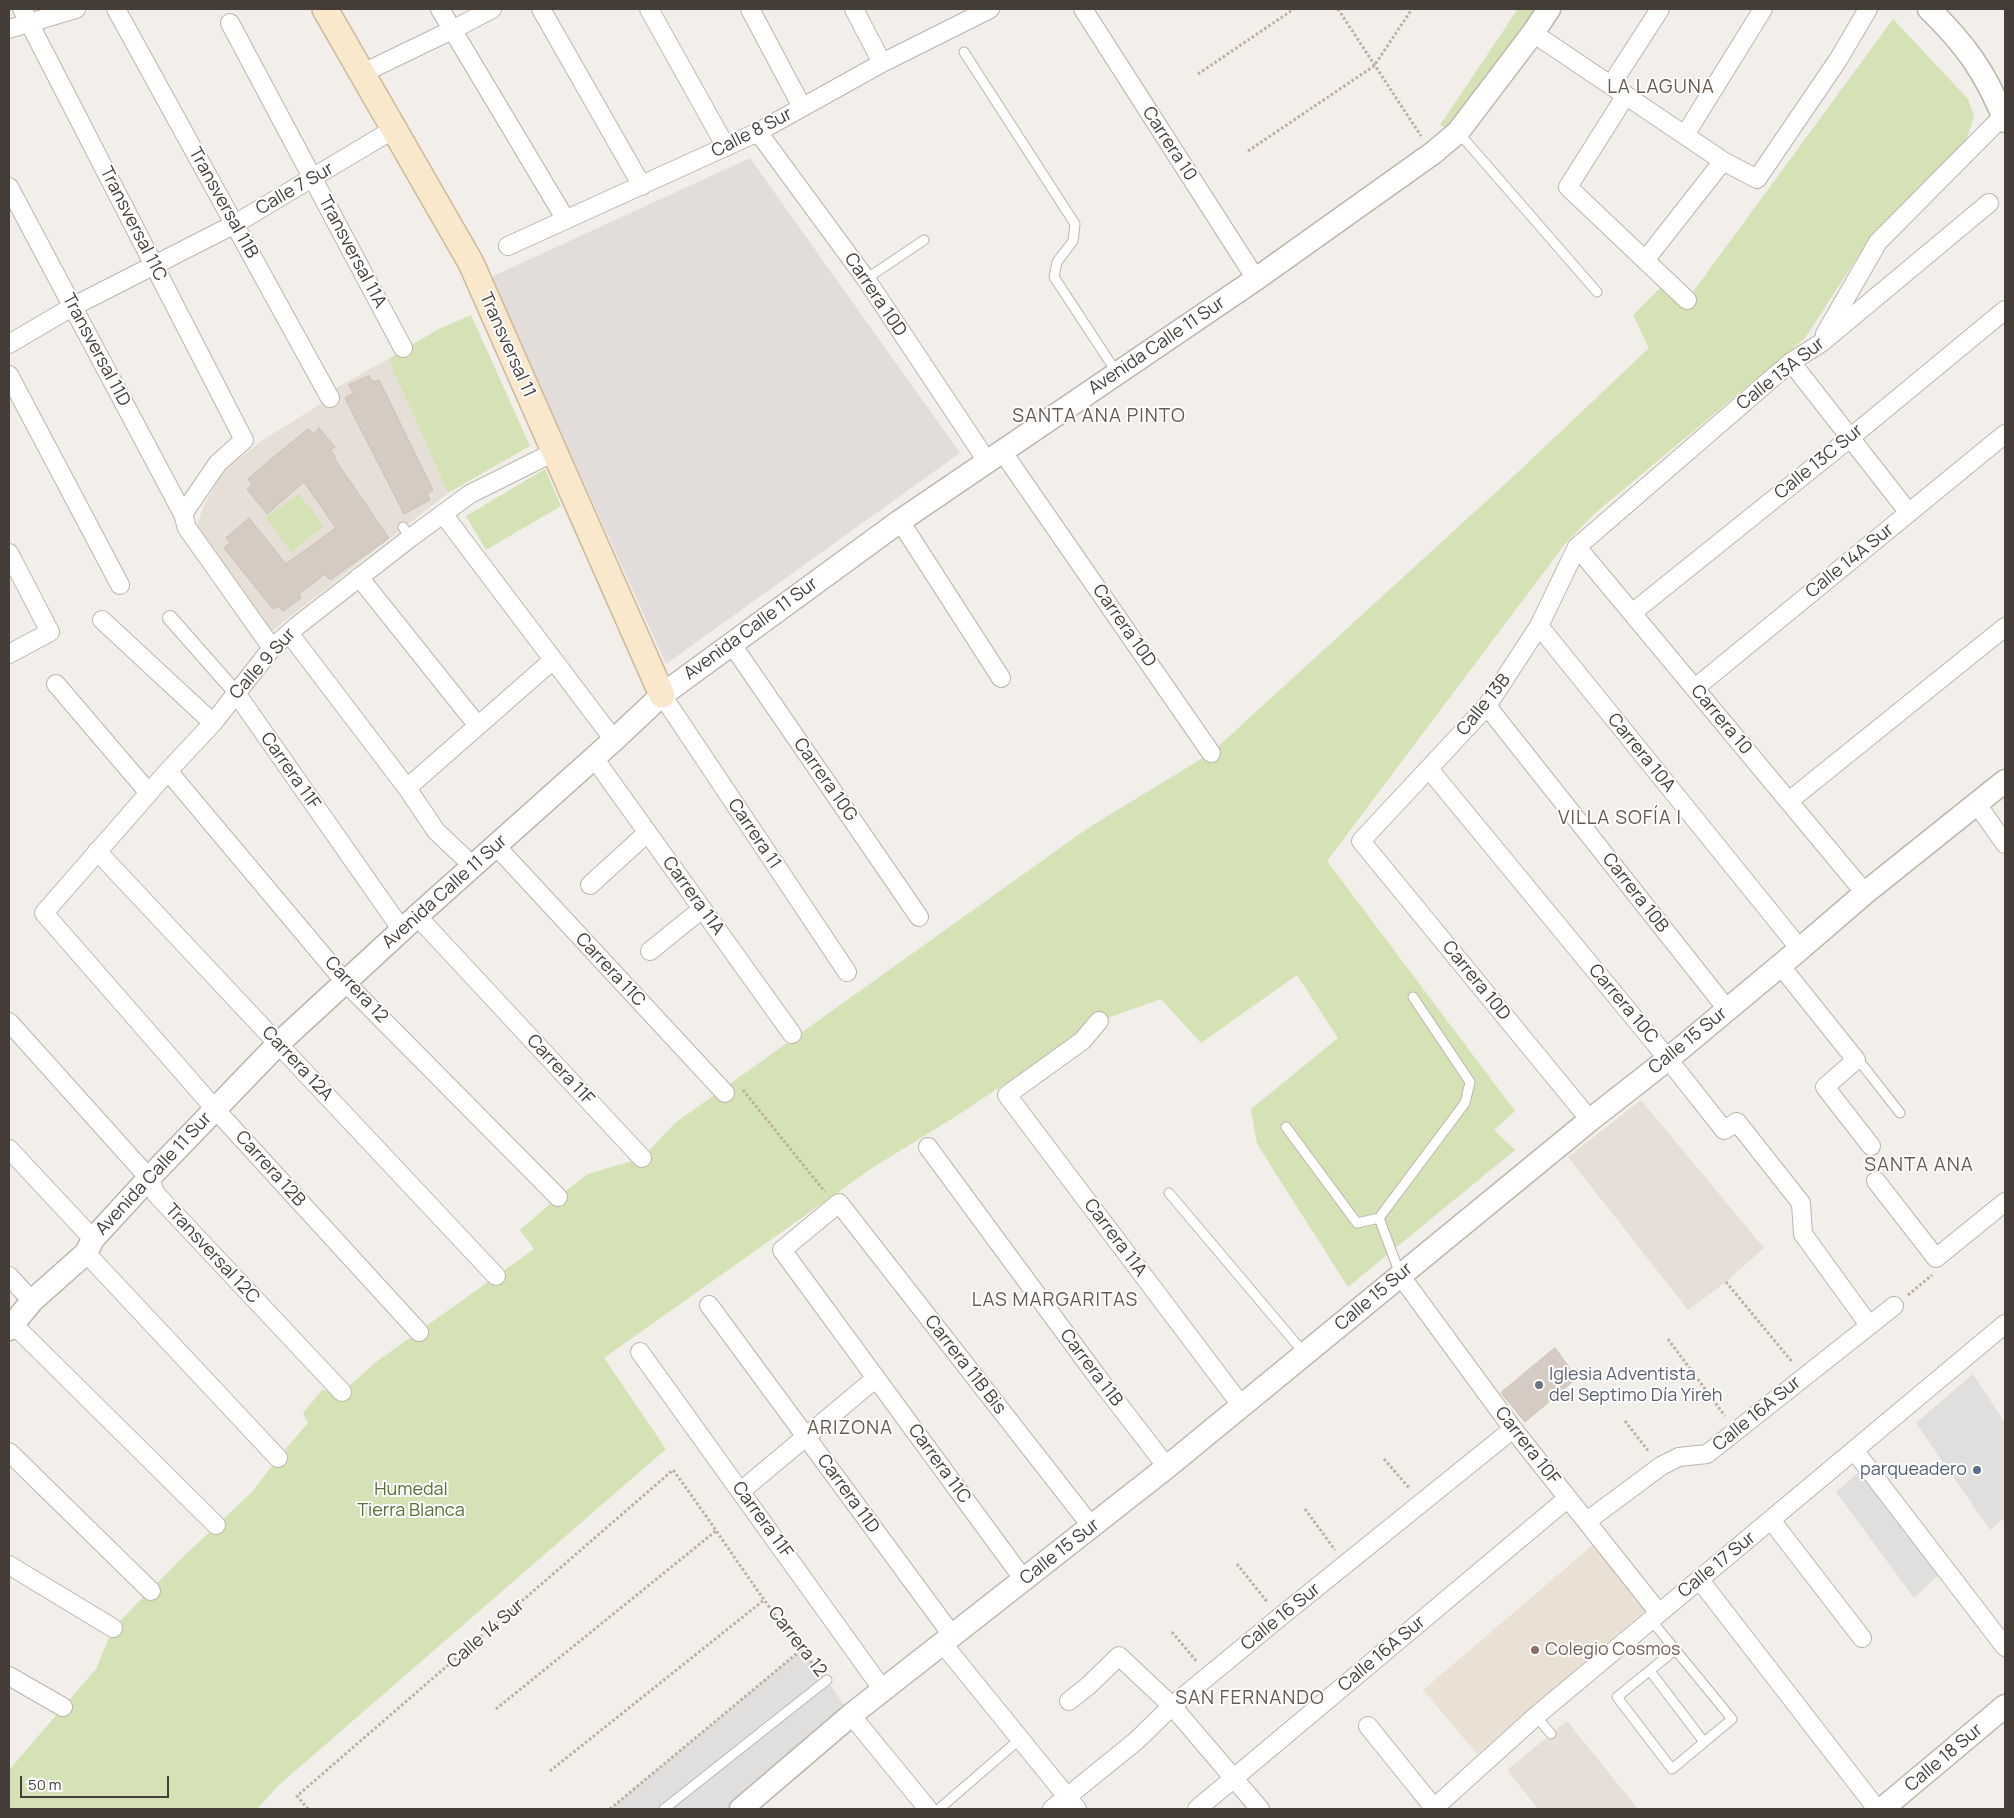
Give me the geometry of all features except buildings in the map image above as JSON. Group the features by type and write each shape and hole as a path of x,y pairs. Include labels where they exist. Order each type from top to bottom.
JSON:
{"main road":[{"name":"Transversal 11","path":"325,9 471,263 662,695"}],"street":[{"path":"9,29 25,16 76,9"},
{"name":"Transversal 11B","path":"116,9 330,398"},
{"path":"440,9 566,220"},
{"path":"363,73 492,9"},
{"path":"540,9 642,186"},
{"path":"649,9 726,147"},
{"path":"750,9 802,107"},
{"path":"854,9 882,63"},
{"name":"Calle 8 Sur","path":"508,246 758,132 882,63 962,15 990,9"},
{"name":"Carrera 10","path":"1083,9 1256,278"},
{"name":"Avenida Calle 11 Sur","path":"11,1326 32,1301 90,1246 149,1178 278,1044 662,695 900,521 1256,278 1433,153 1458,132 1549,9"},
{"path":"1611,85 1660,9"},
{"path":"1685,135 1764,9"},
{"path":"1533,33 1723,161 1757,179 1838,60 1868,9"},
{"path":"1821,343 1858,274 1878,242 2005,117 1978,65 1956,35 1929,9"},
{"name":"Transversal 11C","path":"25,16 244,440 218,463 183,514"},
{"name":"Transversal 11A","path":"230,23 404,348"},
{"path":"1626,95 1568,187 1687,300"},
{"name":"Calle 7 Sur","path":"9,344 72,307 235,224 394,129"},
{"name":"Carrera 10D","path":"758,132 1211,753"},
{"path":"1646,260 1723,161"},
{"name":"Transversal 11D","path":"9,186 183,514"},
{"name":"Calle 13A Sur","path":"1577,547 1791,362 1821,343 1989,203"},
{"name":"Calle 13C Sur","path":"1632,613 1850,438 2005,310"},
{"path":"1791,362 1909,513"},
{"path":"9,375 120,585"},
{"name":"Calle 14A Sur","path":"1695,688 2005,434"},
{"name":"Calle 9 Sur","path":"44,913 168,771 213,723 272,648 288,633 359,577 406,532 443,514 470,494 554,452"},
{"path":"183,514 187,528 272,648"},
{"path":"443,514 614,740"},
{"path":"900,521 1001,678"},
{"name":"Carrera 10","path":"1577,547 1865,893"},
{"name":"Calle 13B","path":"1361,841 1487,706 1539,626 1577,547"},
{"path":"9,553 50,632 9,654"},
{"path":"359,577 478,726"},
{"name":"Carrera 11F","path":"170,618 236,693 410,923 642,1158"},
{"path":"102,620 213,723"},
{"name":"Carrera 10A","path":"1539,626 1800,949"},
{"path":"1789,801 2005,627"},
{"path":"288,633 407,788 436,831 473,866"},
{"name":"Carrera 10G","path":"731,643 919,917"},
{"path":"407,788 553,660"},
{"path":"56,684 149,793"},
{"name":"Carrera 11","path":"662,695 848,972"},
{"name":"Carrera 10B","path":"1487,706 1727,1009"},
{"name":"Carrera 11A","path":"594,758 792,1034"},
{"name":"Carrera 10C","path":"1429,769 1668,1059 1724,1130 1737,1122 1801,1203 1803,1234 1869,1325"},
{"name":"Carrera 12","path":"168,771 346,982 558,1197"},
{"name":"Calle 15 Sur","path":"741,1809 851,1715 1167,1467 1241,1405 1305,1355 1590,1120 1668,1059 1865,893 2005,781"},
{"path":"1977,804 2005,844"},
{"path":"590,885 647,833"},
{"name":"Carrera 10D","path":"1361,841 1590,1120"},
{"name":"Carrera 11C","path":"496,846 725,1093"},
{"name":"Carrera 12A","path":"97,851 496,1276"},
{"path":"650,951 702,909"},
{"name":"Carrera 12B","path":"44,913 215,1109 419,1332"},
{"path":"1780,965 1856,1060 1825,1087 1871,1146"},
{"name":"Carrera 11A","path":"1099,1021 1082,1041 1007,1095 1241,1405"},
{"name":"Transversal 12C","path":"9,1022 149,1178 156,1194 342,1392"},
{"name":"Carrera 11B","path":"928,1146 1167,1467"},
{"path":"9,1149 90,1246 278,1458"},
{"path":"1876,1181 1936,1258 2005,1202"},
{"name":"Carrera 11C","path":"834,1201 782,1250 1024,1580"},
{"name":"Carrera 11B Bis","path":"834,1201 1092,1526"},
{"name":"Carrera 10F","path":"1400,1275 1513,1430 1586,1521 1655,1616"},
{"path":"9,1276 32,1301"},
{"name":"Carrera 11D","path":"709,1305 806,1437 947,1640 1020,1739 1072,1803"},
{"name":"Calle 16A Sur","path":"1586,1521 1661,1466 1679,1457 1707,1454 1894,1306"},
{"name":"Calle 17 Sur","path":"1434,1809 1536,1716 2005,1324"},
{"path":"11,1326 216,1526"},
{"name":"Carrera 11F","path":"640,1352 883,1690"},
{"path":"741,1491 876,1378"},
{"name":"Calle 16 Sur","path":"1052,1809 1072,1803 1172,1706 1513,1430"},
{"path":"1854,1450 2005,1647"},
{"path":"9,1452 152,1591"},
{"name":"Calle 16A Sur","path":"1197,1809 1568,1498"},
{"path":"1771,1520 1862,1638"},
{"path":"9,1565 113,1628"},
{"path":"1699,1579 1877,1809"},
{"path":"1069,1701 1120,1656 1172,1706 1260,1809"},
{"path":"9,1676 63,1708"},
{"name":"Calle 18 Sur","path":"1882,1809 2005,1706"},
{"path":"851,1715 928,1809"},
{"path":"1368,1726 1434,1809"}],"lane":[{"path":"964,52 1076,224 1073,241 1058,262 1054,277 1118,373"},
{"path":"1458,132 1597,292"},
{"path":"866,279 924,240"},
{"path":"1286,1127 1357,1223 1379,1218 1465,1103 1470,1082 1413,996"},
{"path":"1856,1060 1864,1067 1900,1113"},
{"path":"1169,1193 1305,1355"},
{"path":"1379,1218 1400,1275"},
{"path":"1655,1616 1675,1650 1732,1719 1672,1769 1616,1697 1675,1650"},
{"path":"1650,1670 1704,1742"},
{"path":"664,1809 827,1680"},
{"path":"1536,1716 1551,1734"},
{"path":"938,1809 1020,1739"}],"path":[{"path":"1198,74 1294,9"},
{"path":"1338,9 1433,153"},
{"path":"1248,151 1374,66 1412,9"},
{"path":"744,1092 834,1201"},
{"path":"1894,1306 1931,1278 1936,1258"},
{"path":"1726,1282 1804,1377"},
{"path":"1668,1339 1736,1431"},
{"path":"1625,1421 1661,1466"},
{"path":"1384,1459 1422,1503"},
{"name":"Carrera 12","path":"673,1470 717,1530 764,1600 801,1650 827,1680"},
{"name":"Calle 14 Sur","path":"308,1809 297,1796 673,1470"},
{"path":"1305,1509 1346,1564"},
{"path":"496,1709 717,1530"},
{"path":"1237,1564 1280,1617"},
{"path":"550,1771 764,1600"},
{"path":"1172,1632 1209,1676"},
{"path":"610,1809 801,1650"}],"shaded area":[{"path":"750,158 960,453 666,664 491,277"},
{"path":"388,359 448,493 271,632 196,530 203,507 224,470 263,440 330,398 336,388"},
{"path":"1641,1100 1764,1248 1726,1282 1688,1310 1568,1157"},
{"name":"parqueadero","path":"1973,1374 2005,1423 2005,1517 1990,1530 1916,1423"},
{"name":"parqueadero","path":"1869,1463 1946,1568 1914,1598 1836,1492"},
{"name":"Colegio Cosmos","path":"1594,1544 1647,1609 1477,1754 1423,1690"},
{"path":"801,1650 827,1680 851,1715 741,1809 610,1809"},
{"path":"1567,1721 1638,1809 1538,1809 1507,1770"}],"green space":[{"path":"1518,9 1535,9 1448,129 1440,125"},
{"name":"Humedal Tierra Blanca","path":"1893,19 1968,99 1974,116 1966,141 1873,233 1805,338 1594,514 1565,544 1327,861 1515,1111 1494,1130 1515,1150 1348,1287 1257,1144 1251,1109 1338,1038 1297,975 1201,1043 1161,999 1099,1021 958,1115 872,1168 604,1358 666,1449 280,1784 257,1809 9,1809 9,1770 96,1669 113,1628 184,1556 252,1492 308,1423 303,1413 322,1390 342,1392 376,1362 534,1249 520,1230 588,1174 642,1158 675,1123 1088,828 1211,753 1517,473 1649,348 1633,315 1666,282 1687,300"},
{"path":"471,315 530,446 448,493 388,359 439,329"},
{"path":"545,469 561,506 486,550 466,516"},
{"path":"299,494 324,526 291,552 266,517"}],"place":[{"name":"Iglesia Adventista del Septimo Día Yireh","path":"1539,1385"},
{"name":"parqueadero","path":"1977,1470"},
{"name":"Colegio Cosmos","path":"1535,1650"}],"district":[{"name":"LA LAGUNA","path":"1661,88"},
{"name":"SANTA ANA PINTO","path":"1099,417"},
{"name":"VILLA SOFÍA I","path":"1620,819"},
{"name":"SANTA ANA","path":"1919,1166"},
{"name":"LAS MARGARITAS","path":"1055,1301"},
{"name":"ARIZONA","path":"850,1429"},
{"name":"SAN FERNANDO","path":"1250,1699"}]}
